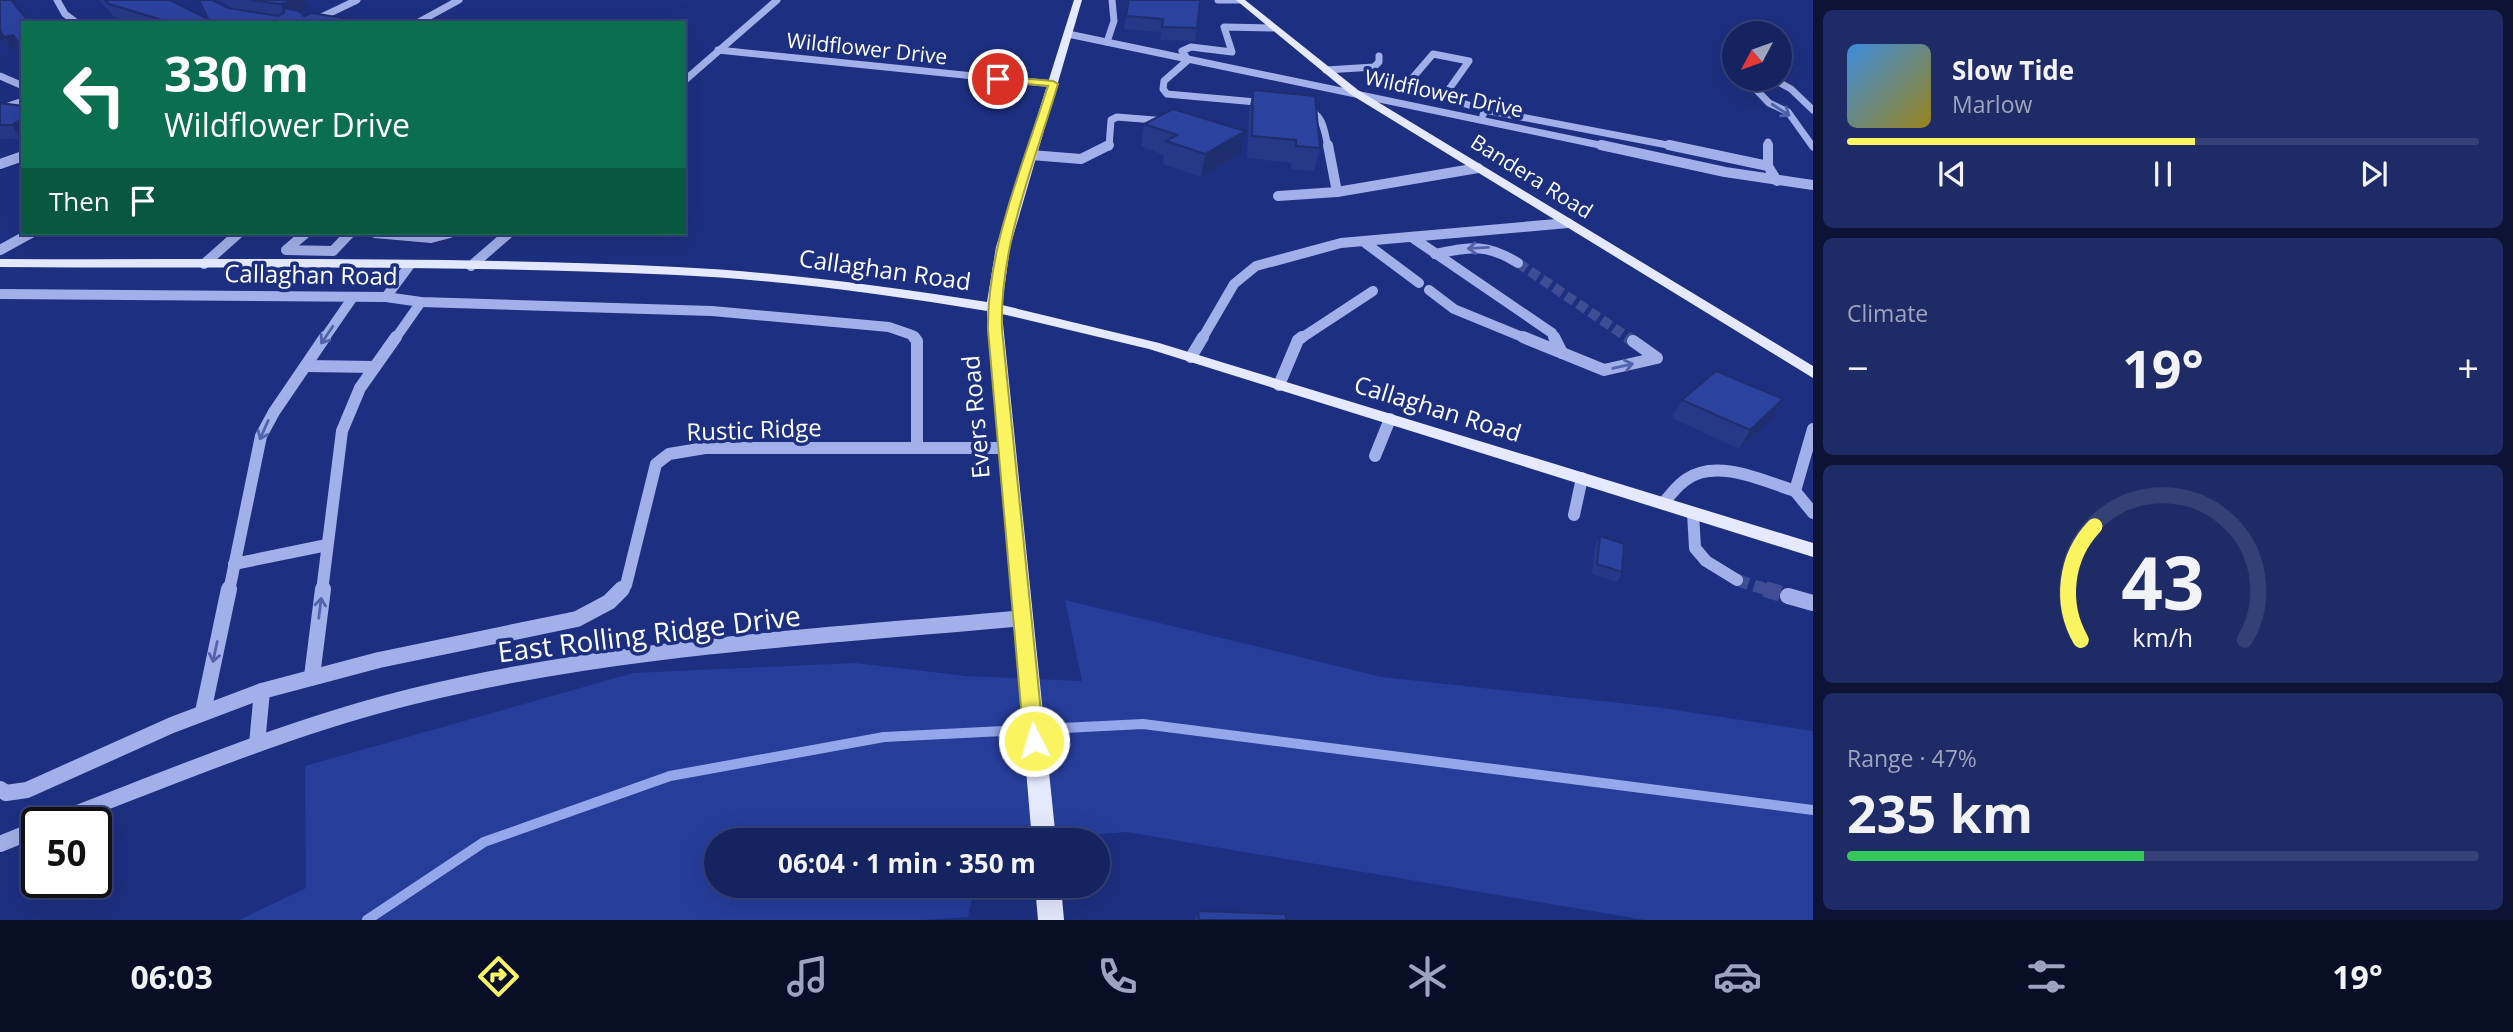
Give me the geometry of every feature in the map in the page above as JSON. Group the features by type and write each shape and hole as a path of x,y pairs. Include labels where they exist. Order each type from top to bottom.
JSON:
{"main road":[{"name":"Evers Road","path":"1043,828 994,296 1003,247 1078,0"},
{"name":"Bandera Road","path":"1240,0 1354,92 1813,373"},
{"name":"Callaghan Road","path":"0,262 471,266 722,274 902,293 995,308 1113,335 1813,550"},
{"path":"1049,898 1051,920"}],"street":[{"path":"57,0 65,14 74,21"},
{"path":"313,21 357,0"},
{"path":"421,21 459,0"},
{"path":"686,79 777,0"},
{"path":"1107,42 1114,21 1112,0"},
{"path":"1218,0 1240,0"},
{"path":"1273,27 1224,27 1232,52 1191,47 1182,51 1188,60 1164,81 1163,89 1167,94 1276,104"},
{"name":"Wildflower Drive","path":"1068,34 1188,60 1483,115 1777,181 1813,185"},
{"name":"Wildflower Drive","path":"719,50 1053,84"},
{"path":"1326,70 1374,67 1379,62 1379,56"},
{"path":"0,76 21,85"},
{"path":"1756,91 1788,112 1813,147"},
{"path":"1290,105 1304,106 1317,113 1322,123 1337,192"},
{"path":"1483,115 1768,166"},
{"path":"1031,155 1081,159 1096,154 1109,147 1111,120 1117,117 1184,123"},
{"path":"1768,142 1768,166 1777,181"},
{"path":"0,164 21,157"},
{"path":"1278,196 1337,192 1478,167"},
{"path":"1191,358 1234,284 1256,266 1341,243 1569,223"},
{"path":"0,250 27,235"},
{"path":"204,264 237,235"},
{"path":"304,235 286,250 334,251 348,235"},
{"path":"394,235 431,239 444,235"},
{"path":"471,266 507,235"},
{"path":"1413,238 1552,333 1562,353"},
{"path":"1435,254 1485,246 1496,248 1518,263"},
{"path":"386,298 409,266"},
{"path":"1429,290 1454,309 1604,370 1657,358 1633,341"},
{"path":"1279,385 1298,340 1373,291"},
{"name":"Callaghan Road","path":"0,294 353,297 421,302 712,310 889,327 912,335 917,341 917,447"},
{"path":"203,712 261,436 274,412 353,297"},
{"path":"312,676 342,431 359,388 421,302"},
{"path":"307,366 375,367"},
{"path":"1375,456 1390,419"},
{"path":"1795,491 1809,455 1813,429"},
{"name":"Rustic Ridge","path":"609,602 626,585 656,464 669,454 705,448 1006,448"},
{"path":"1663,503 1688,477 1711,471 1737,473 1795,491 1813,513"},
{"path":"1574,515 1582,478"},
{"path":"1693,513 1695,548 1706,561 1737,580"},
{"path":"234,564 327,545"},
{"name":"East Rolling Ridge Drive","path":"3,791 27,790 203,712 262,691 312,676 577,619 609,602"},
{"name":"East Rolling Ridge Drive","path":"93,807 257,744 412,696 532,670 647,653 1023,618"},
{"path":"257,744 262,691"},
{"path":"0,844 21,835"}],"lane":[{"path":"1446,98 1447,92 1469,61 1433,54 1409,82 1483,115"},
{"path":"1792,90 1813,110"},
{"path":"0,109 21,102"},
{"path":"1364,242 1419,283"},
{"path":"1788,596 1813,603"}],"shaded area":[{"path":"1065,600 1382,677 1656,707 1813,731 1813,920 1645,920 1127,832 1110,833 1110,828 704,828 704,898 972,898 968,917 925,920 239,920 306,888 305,766 633,673 855,663 966,676 1082,681"}],"building":[{"path":"0,0 11,0 28,21 21,21 21,47 13,35 4,37 0,30"},
{"path":"105,0 170,0 208,19 199,0 212,0 228,8 278,16 284,13 284,8 299,11 304,16 312,13 361,21 165,21 109,4"},
{"path":"251,0 296,0 281,4"},
{"path":"1129,0 1200,0 1197,28 1162,27 1163,19 1126,16"},
{"path":"1253,90 1315,96 1320,148 1296,146 1296,140 1252,136"},
{"path":"0,103 21,106 21,119 12,125 0,125"},
{"path":"1173,109 1245,131 1205,154 1166,141 1177,135 1144,124"},
{"path":"1716,371 1783,399 1750,430 1682,400"},
{"path":"1600,536 1624,544 1622,572 1597,564"},
{"path":"1198,911 1285,914 1287,920 1199,920"}],"waterway":[{"path":"367,920 484,842 670,776 884,737 1143,724 1813,810"}],"tunnel":[{"path":"1518,263 1630,339"},
{"path":"1737,580 1771,591"},
{"path":"1765,589 1788,596"}],"route":[{"path":"998,79 1053,84 1003,247 994,296 1034,741"}]}
